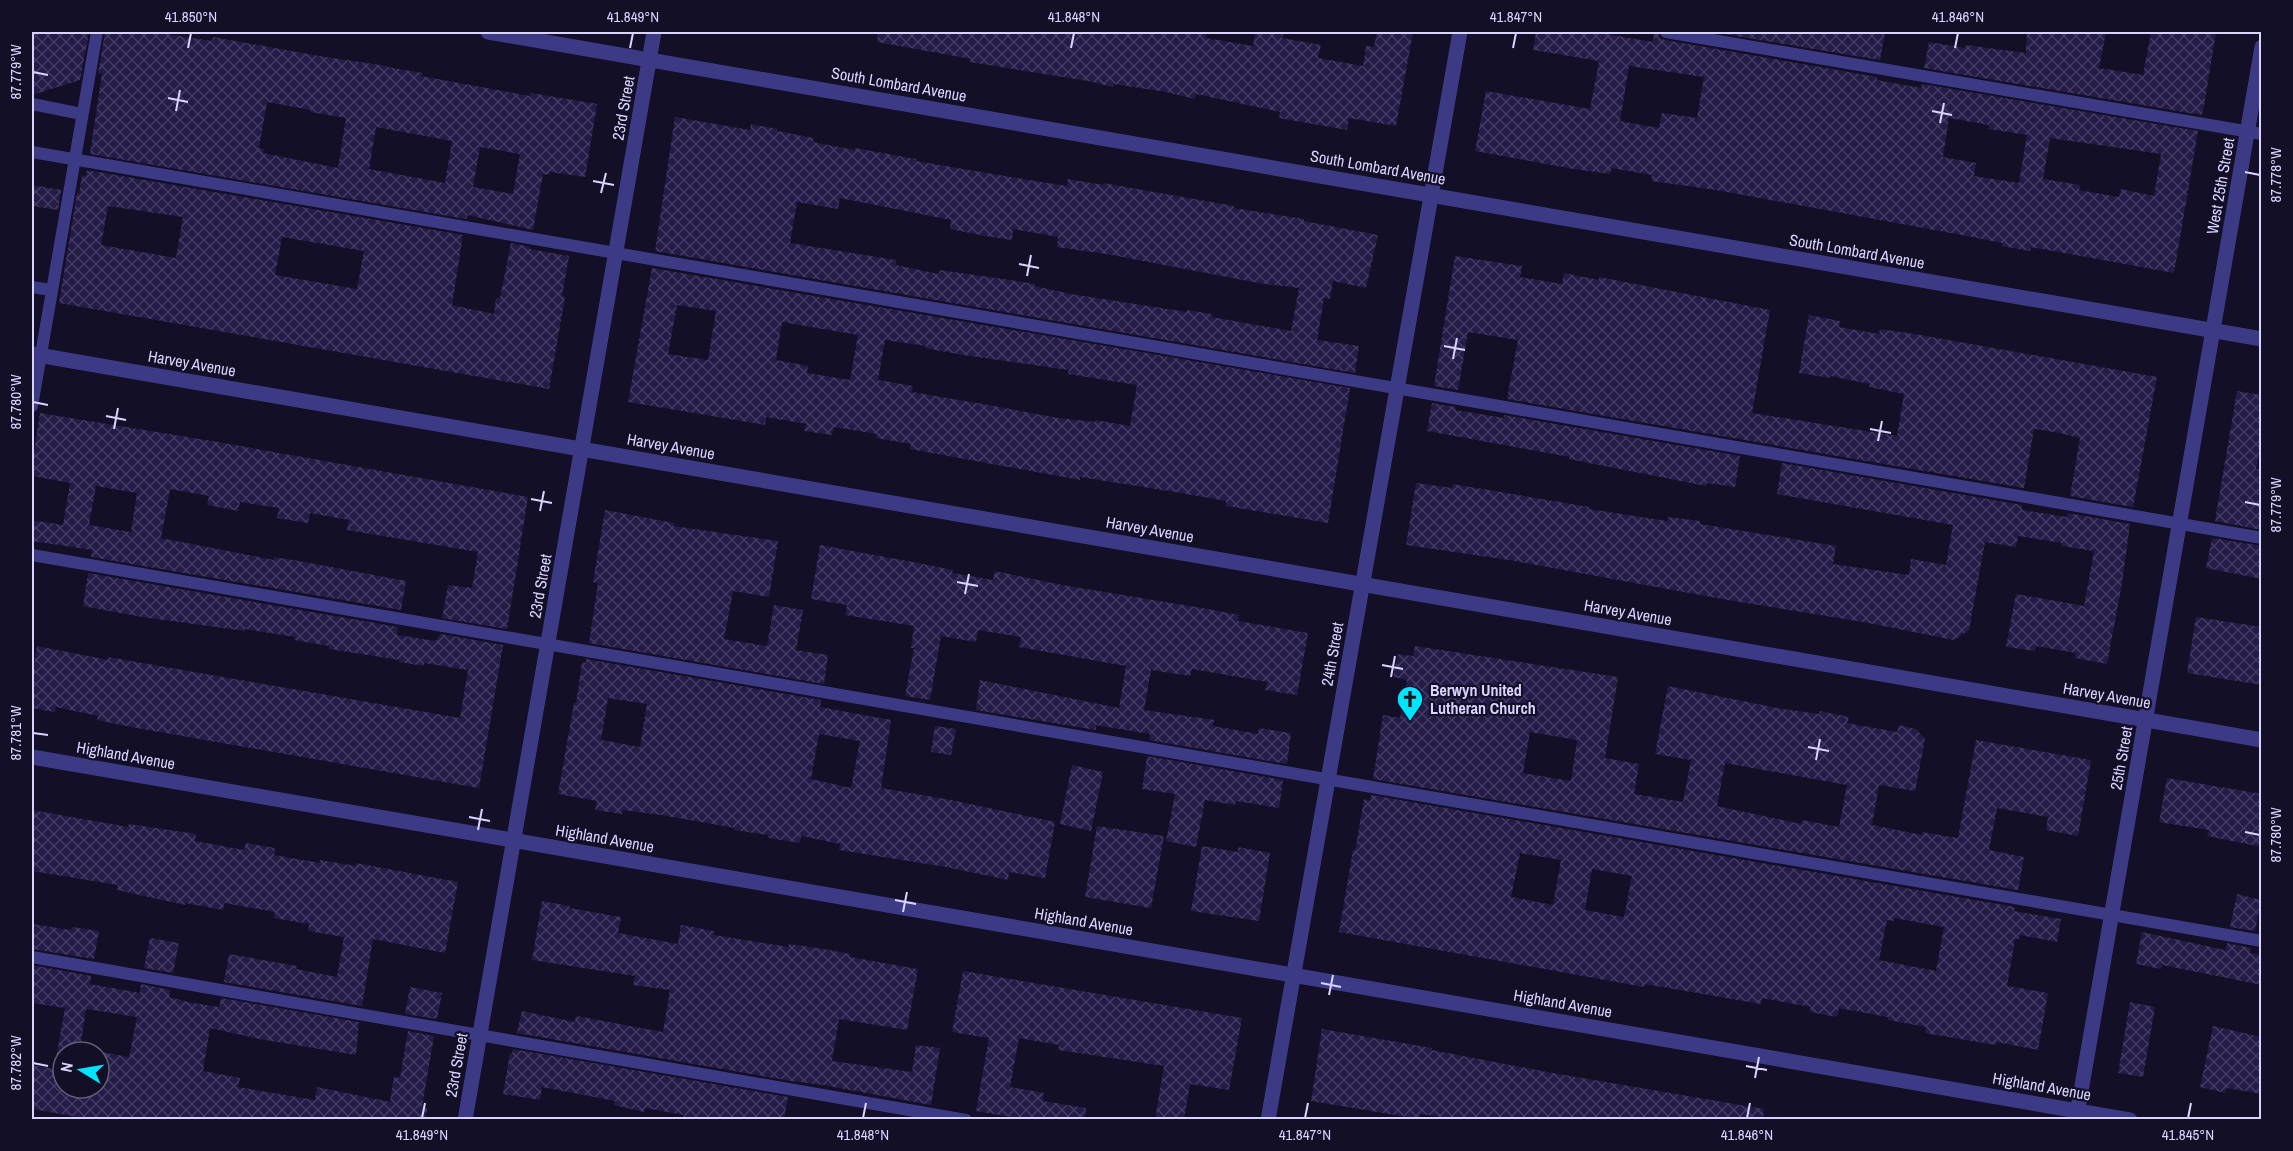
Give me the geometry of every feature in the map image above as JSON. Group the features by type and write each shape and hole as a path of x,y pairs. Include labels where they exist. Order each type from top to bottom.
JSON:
{"street":[{"name":"South Lombard Avenue","path":"488,32 2262,339"},
{"name":"23rd Street","path":"465,1119 654,32"},
{"name":"24th Street","path":"1268,1119 1460,32"},
{"name":"West 25th Street","path":"2213,331 2254,133 2262,47"},
{"name":"25th Street","path":"2076,1115 2213,331"},
{"name":"Harvey Avenue","path":"36,354 2262,740"},
{"name":"Highland Avenue","path":"32,757 1293,975 2076,1115 2130,1119"}],"lane":[{"path":"32,406 36,354 51,290 96,32"},
{"path":"1666,32 2254,133"},
{"path":"32,104 82,114"},
{"path":"32,152 2262,538"},
{"path":"32,286 51,290"},
{"path":"32,555 2262,941"},
{"path":"32,957 966,1119"}],"building":[{"path":"32,32 89,32 80,80 32,95"},
{"path":"105,32 154,32 212,41 213,37 387,66 422,73 421,76 530,96 531,93 597,104 585,177 550,172 549,175 543,174 533,230 468,215 466,219 90,154 102,73 98,74","holes":["267,102 346,118 338,168 263,153 264,149 259,148","376,127 452,141 445,183 369,169","480,147 520,154 513,194 473,187"]},
{"path":"878,32 1207,32 1206,38 1253,46 1255,32 1284,32 1282,38 1321,45 1318,58 1363,66 1366,46 1374,47 1377,32 1413,32 1396,126 1349,118 1347,130 1279,118 1280,112 1196,94 1195,99 1166,92 1114,84 1113,87 970,62 971,59 877,42"},
{"path":"1536,32 1595,32 1653,42 1654,32 1658,32 1660,38 1665,40 1877,77 1877,80 1921,88 1922,84 2198,131 2174,273 2031,247 2030,251 1967,236 1716,190 1651,181 1652,175 1612,168 1610,174 1475,151 1486,91 1590,109 1599,61 1533,50","holes":["1629,66 1704,77 1697,118 1662,113 1659,128 1620,121","1949,118 1989,125 1989,129 2027,135 2019,183 1974,176 1976,163 1943,157","2050,138 2161,154 2154,196 2121,189 2119,197 2079,190 2080,185 2043,179"]},
{"path":"1712,32 1885,32 1880,60"},
{"path":"2027,32 2106,32 2099,68 2143,75 2151,32 2216,32 2203,112 2201,115 1924,68 1929,42 1965,48 1966,45 2026,53"},
{"path":"675,117 750,130 751,124 814,138 813,142 1067,186 1068,179 1103,185 1103,183 1304,219 1304,221 1378,235 1366,288 1333,281 1330,299 1324,298 1317,340 1359,346 1355,373 655,251","holes":["840,198 951,220 950,229 985,236 1012,240 1013,229 1058,237 1057,247 1112,255 1258,283 1299,288 1291,331 1212,317 1212,314 1071,294 1034,286 1035,284 940,270 939,274 896,265 896,260 790,243 797,202 838,209"]},
{"path":"87,170 463,235 452,305 494,314 496,298 500,298 511,243 569,256 562,296 565,297 549,389 59,303 77,193 79,193 82,176 86,176","holes":["108,206 183,217 176,258 101,245","282,237 364,251 357,289 275,275"]},
{"path":"32,185 61,190 58,210 32,206"},
{"path":"1455,256 1522,266 1520,277 1562,284 1564,273 1599,280 1599,277 1770,310 1752,413 1897,436 1904,394 1830,376 1830,378 1799,373 1809,315 1840,321 1839,327 1879,334 1880,329 1915,334 2157,377 2133,507 2070,496 2080,438 2060,433 2034,429 2024,488 1507,399 1518,340 1468,332 1458,390 1434,386"},
{"path":"652,268 1350,388 1328,523 1226,506 1226,501 1080,477 1080,480 910,449 911,444 876,438 877,434 834,427 832,435 804,431 806,424 766,417 765,425 628,402","holes":["677,305 716,311 708,360 668,354","782,322 858,335 850,380 807,373 808,366 776,360","885,340 926,346 925,348 963,355 1069,370 1068,374 1137,385 1130,426 1095,420 1095,422 1058,418 912,392 913,386 878,380"]},
{"path":"2237,391 2262,395 2262,437 2256,469 2262,470 2258,500 2262,501 2262,530 2215,521"},
{"path":"1432,403 1455,407 1456,410 1504,418 1504,415 1740,456 1735,487 1707,483 1706,486 1569,459 1570,457 1427,431"},
{"path":"40,413 528,497 507,629 442,618 448,585 472,588 478,552 347,530 349,520 310,513 308,523 277,518 279,508 240,502 238,511 207,505 209,496 170,489 161,538 274,560 274,557 406,581 401,610 91,557 92,550 32,541 32,520 63,525 70,483 32,476","holes":["96,486 137,493 131,532 89,525"]},
{"path":"1782,463 2022,505 2022,510 2067,517 2068,513 2130,524 2107,664 2075,658 2076,653 2036,646 2035,651 2006,647 2016,594 2084,606 2094,551 2062,546 2062,543 2018,536 2016,547 1985,542 1969,630 1954,640 1509,560 1406,545 1416,483 1452,488 1453,484 1667,521 1668,517 1700,521 1700,524 1836,546 1833,564 1909,575 1911,559 1946,565 1953,525 1777,494"},
{"path":"605,510 674,523 673,526 778,541 769,597 733,591 724,639 767,646 774,605 803,610 796,650 828,655 824,684 589,643 598,583 593,582"},
{"path":"2212,538 2262,546 2262,579 2206,568"},
{"path":"820,545 953,570 952,573 993,580 995,571 1062,585 1202,608 1239,615 1238,621 1308,633 1297,695 1265,690 1267,682 1192,669 1190,676 1151,670 1144,710 1214,720 1213,726 1258,734 1259,728 1291,733 1287,764 1149,740 1150,734 1096,725 1096,730 976,710 980,680 1119,708 1126,666 1019,647 1021,637 978,630 976,642 941,636 930,700 905,696 914,648 911,648 914,626 845,615 847,605 811,599"},
{"path":"88,573 398,627 397,635 436,641 440,634 503,645 479,788 131,727 97,720 98,716 56,707 55,712 32,708 32,678 37,646 108,660 108,657 460,718 468,670 424,663 424,666 329,649 329,646 294,640 295,637 142,617 83,606"},
{"path":"2196,617 2262,627 2262,685 2187,673"},
{"path":"1415,646 1618,677 1605,758 1639,764 1634,794 1683,802 1691,760 1655,754 1668,686 1783,709 1819,714 1820,711 1849,717 1847,723 1897,732 1899,725 1916,729 1925,739 1915,791 1879,785 1872,825 1922,835 1922,832 1958,838 1976,740 2091,760 2078,836 2046,830 2048,817 1997,808 1989,850 2024,857 2018,890 1373,779 1383,715 1400,718 1407,680 1393,677 1398,654 1413,656","holes":["1530,732 1577,740 1571,781 1523,773","1725,763 1847,785 1839,827 1802,820 1801,824 1717,806"]},
{"path":"586,659 821,700 820,707 891,720 881,788 1055,822 1045,878 1009,872 1008,880 946,867 839,850 840,844 801,836 800,843 768,838 768,835 734,830 735,828 661,815 623,810 622,814 595,810 597,801 558,794 582,662 586,663","holes":["608,698 647,704 640,747 601,740","819,734 860,741 851,788 811,779"]},
{"path":"935,726 956,729 951,755 931,752"},
{"path":"1147,756 1283,780 1279,808 1236,801 1235,805 1205,800 1196,847 1166,841 1175,794 1142,789"},
{"path":"1072,765 1103,772 1091,831 1060,824"},
{"path":"2167,778 2262,794 2262,847 2207,836 2209,830 2159,822"},
{"path":"1371,795 2015,907 2014,911 2061,919 2057,942 2020,935 2019,939 2015,939 2007,986 2048,993 2038,1050 1997,1042 1996,1045 1925,1033 1926,1027 1839,1008 1837,1017 1810,1012 1811,1007 1762,998 1761,1004 1645,984 1644,987 1339,932 1364,799 1370,801","holes":["1520,853 1561,860 1553,905 1511,897","1592,869 1632,876 1624,917 1585,910","1894,918 1944,927 1936,971 1879,960 1887,920 1894,921"]},
{"path":"32,810 128,827 129,824 196,834 195,841 244,850 246,843 275,848 274,855 320,863 320,860 356,866 356,863 458,882 445,953 373,939 362,1006 224,982 229,954 297,966 296,969 337,977 344,937 308,931 309,924 274,918 275,912 224,903 223,910 185,903 185,905 117,890 118,885 32,871"},
{"path":"1097,826 1164,836 1151,908 1085,897"},
{"path":"1202,846 1238,852 1238,847 1270,853 1259,921 1191,911"},
{"path":"2237,894 2261,900 2255,931 2230,927"},
{"path":"542,901 621,917 618,933 678,944 681,925 714,931 714,935 788,947 789,944 824,949 850,954 850,957 918,969 907,1030 839,1019 832,1061 912,1072 916,1045 940,1048 931,1105 517,1033 522,1011 575,1022 576,1016 663,1032 670,990 633,985 635,976 532,960"},
{"path":"32,924 71,930 72,927 99,931 94,959 32,949"},
{"path":"2142,932 2225,950 2227,943 2251,948 2250,953 2262,955 2262,985 2162,965 2161,969 2136,964"},
{"path":"150,938 179,943 173,973 144,968"},
{"path":"32,965 91,976 90,984 140,993 141,984 170,990 169,997 188,1002 219,1007 221,998 359,1022 356,1055 259,1039 210,1028 203,1071 240,1078 238,1087 315,1100 317,1087 390,1102 394,1077 400,1078 408,1031 434,1036 422,1107 427,1108 426,1119 88,1119 32,1109 32,1065 51,1068 51,1100 111,1100 111,1054 129,1057 137,1017 86,1009 81,1040 59,1040 65,1008 32,1003"},
{"path":"963,971 1242,1018 1229,1090 1190,1084 1184,1119 1155,1119 1164,1066 1058,1050 1059,1045 1019,1038 1010,1087 1044,1093 1043,1101 1086,1108 1085,1119 1011,1119 1011,1117 976,1111 989,1038 952,1032"},
{"path":"410,987 442,993 437,1019 405,1014"},
{"path":"2130,1002 2155,1007 2143,1077 2118,1073"},
{"path":"2213,1026 2262,1037 2262,1094 2227,1088 2225,1093 2200,1087"},
{"path":"1322,1029 1432,1048 1432,1050 1547,1072 1764,1109 1763,1119 1454,1119 1421,1114 1419,1119 1311,1101"},
{"path":"513,1049 788,1097 784,1119 683,1119 684,1115 645,1108 644,1112 614,1105 615,1101 542,1087 540,1100 503,1094 510,1053 512,1054"}],"place":[{"name":"Berwyn United Lutheran Church","path":"1410,722"}]}
